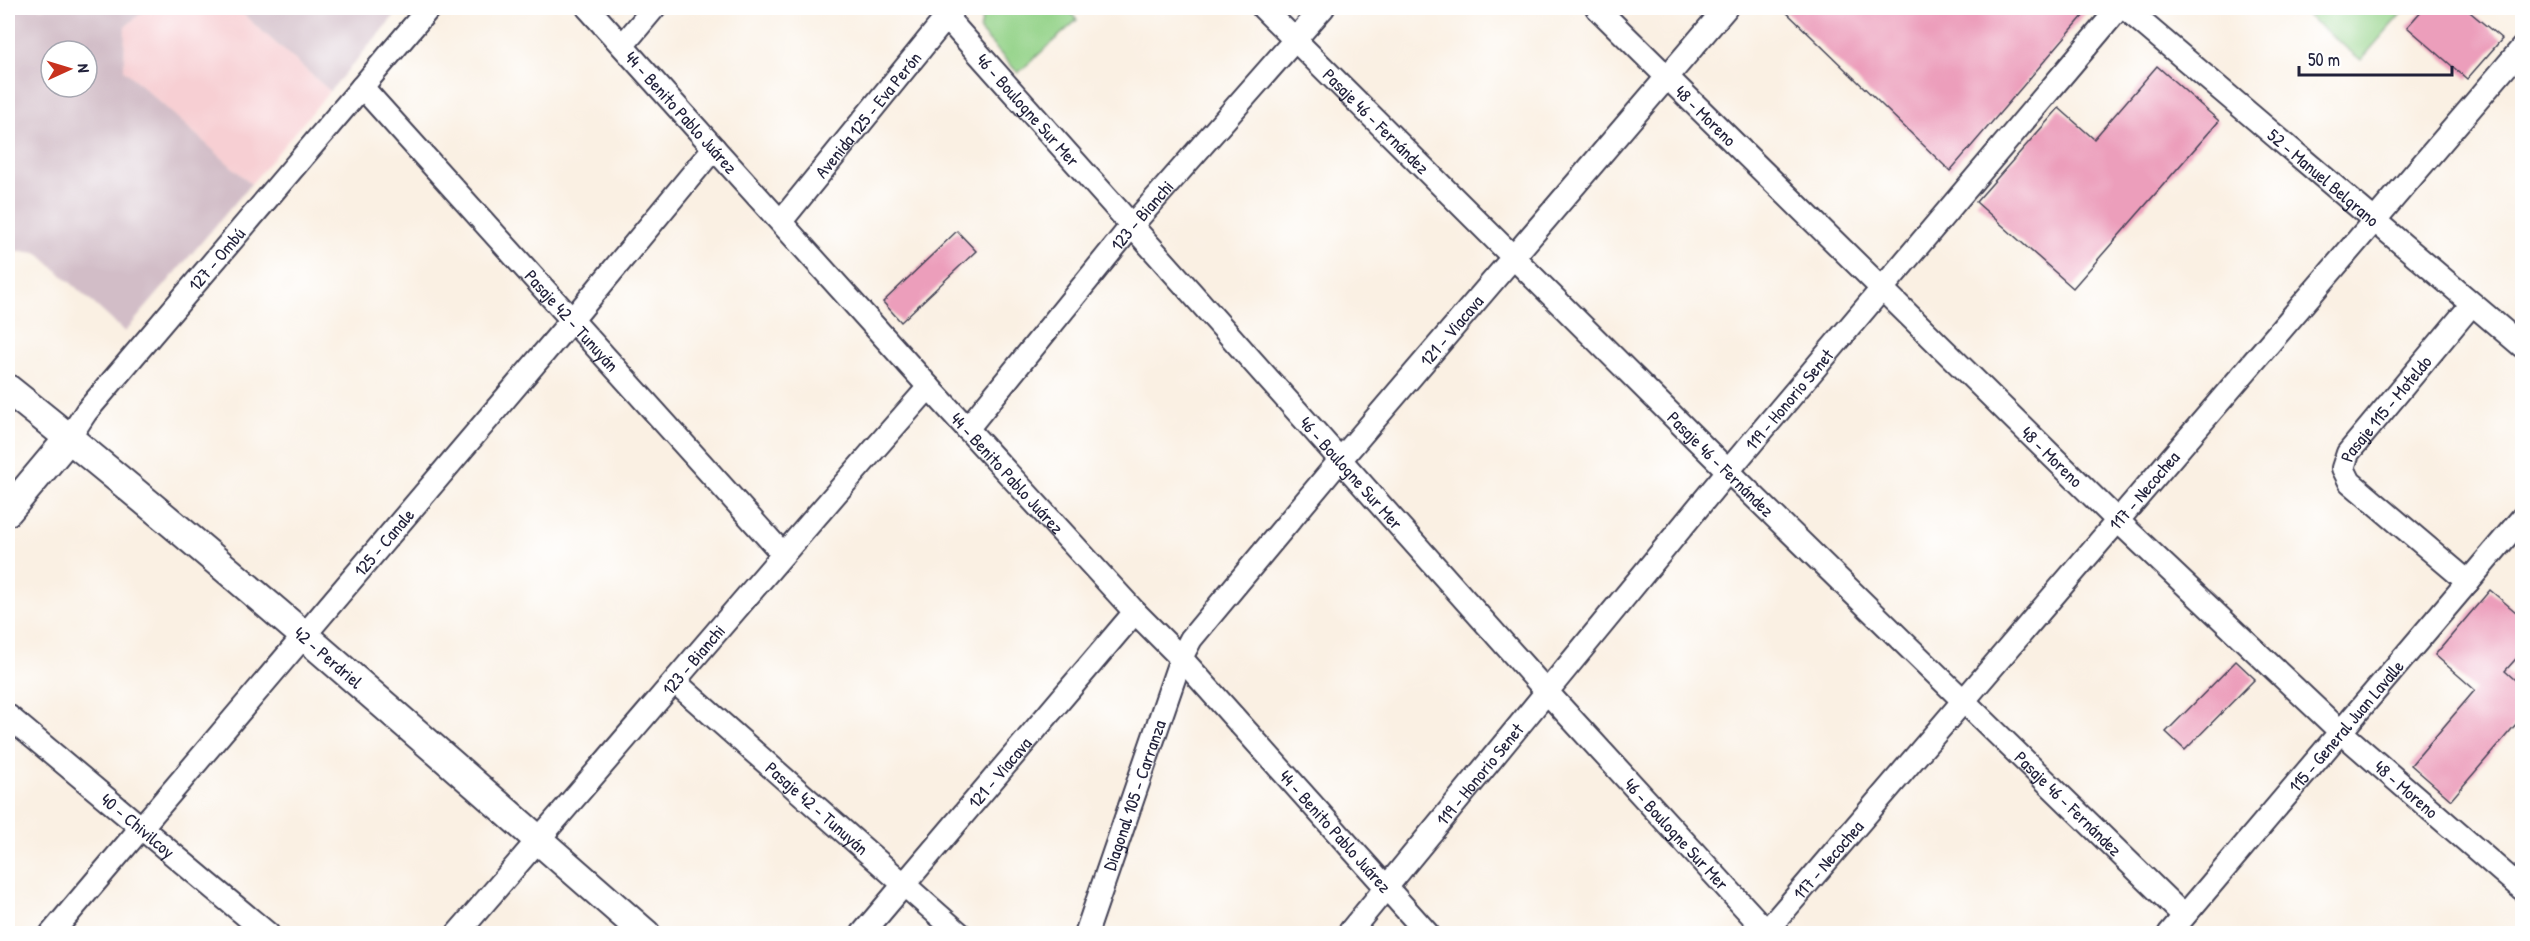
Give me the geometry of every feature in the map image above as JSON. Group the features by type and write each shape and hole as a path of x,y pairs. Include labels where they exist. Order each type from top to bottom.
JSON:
{"street":[{"name":"127 - Ombú","path":"8,511 69,438 86,411 429,8"},
{"name":"44 - Benito Pablo Juárez","path":"588,8 782,220 929,387 1135,612 1181,658 1428,933"},
{"path":"623,45 654,8"},
{"name":"Pasaje 46 - Fernández","path":"1263,8 1728,471 2184,916"},
{"name":"123 - Bianchi","path":"968,429 1133,224 1323,8"},
{"name":"48 - Moreno","path":"1597,8 2119,522 2341,732 2523,889"},
{"name":"121 - Viacava","path":"1181,658 1191,639 1341,459 1726,8"},
{"name":"119 - Honorio Senet","path":"1347,933 1728,471 2119,8"},
{"name":"52 - Manuel Belgrano","path":"2125,8 2523,346"},
{"name":"Avenida 125 - Eva Perón","path":"782,220 946,10"},
{"name":"46 - Boulogne Sur Mer","path":"946,10 1547,693 1766,932"},
{"name":"117 - Necochea","path":"1766,932 2523,48"},
{"name":"Pasaje 42 - Tunuyán","path":"362,87 782,553"},
{"name":"125 - Canale","path":"51,933 571,321 714,148"},
{"name":"Pasaje 115 - Moteldo","path":"2468,582 2350,482 2343,468 2348,453 2472,304"},
{"name":"123 - Bianchi","path":"457,933 675,682 782,553 929,387"},
{"name":"42 - Perdriel","path":"8,389 304,636 646,933"},
{"name":"115 - General Juan Lavalle","path":"2169,933 2523,518"},
{"name":"121 - Viacava","path":"861,933 1135,612"},
{"name":"Diagonal 105 - Carranza","path":"1086,933 1181,658"},
{"name":"Pasaje 42 - Tunuyán","path":"675,682 960,933"},
{"name":"40 - Chivilcoy","path":"8,716 268,933"}],"shaded area":[{"path":"8,8 147,8 125,27 124,70 251,184 125,332 38,253 8,250"},
{"path":"147,8 236,8 330,91 251,184 124,70 125,27"},
{"path":"236,8 401,8 330,91"}],"green space":[{"path":"988,8 1066,8 1077,20 1018,73 980,31 983,14"},
{"path":"2298,8 2406,8 2361,60"}],"building":[{"path":"1782,8 2090,8 1950,171"},
{"path":"2424,8 2465,8 2502,39 2467,79 2407,27"},
{"path":"2157,66 2219,121 2073,288 1976,202 2059,108 2094,139"},
{"path":"957,231 976,251 901,322 883,302"},
{"path":"2490,590 2523,618 2523,651 2505,671 2523,687 2523,716 2451,800 2411,765 2475,690 2435,655"},
{"path":"2236,661 2255,679 2185,750 2166,732"}]}
